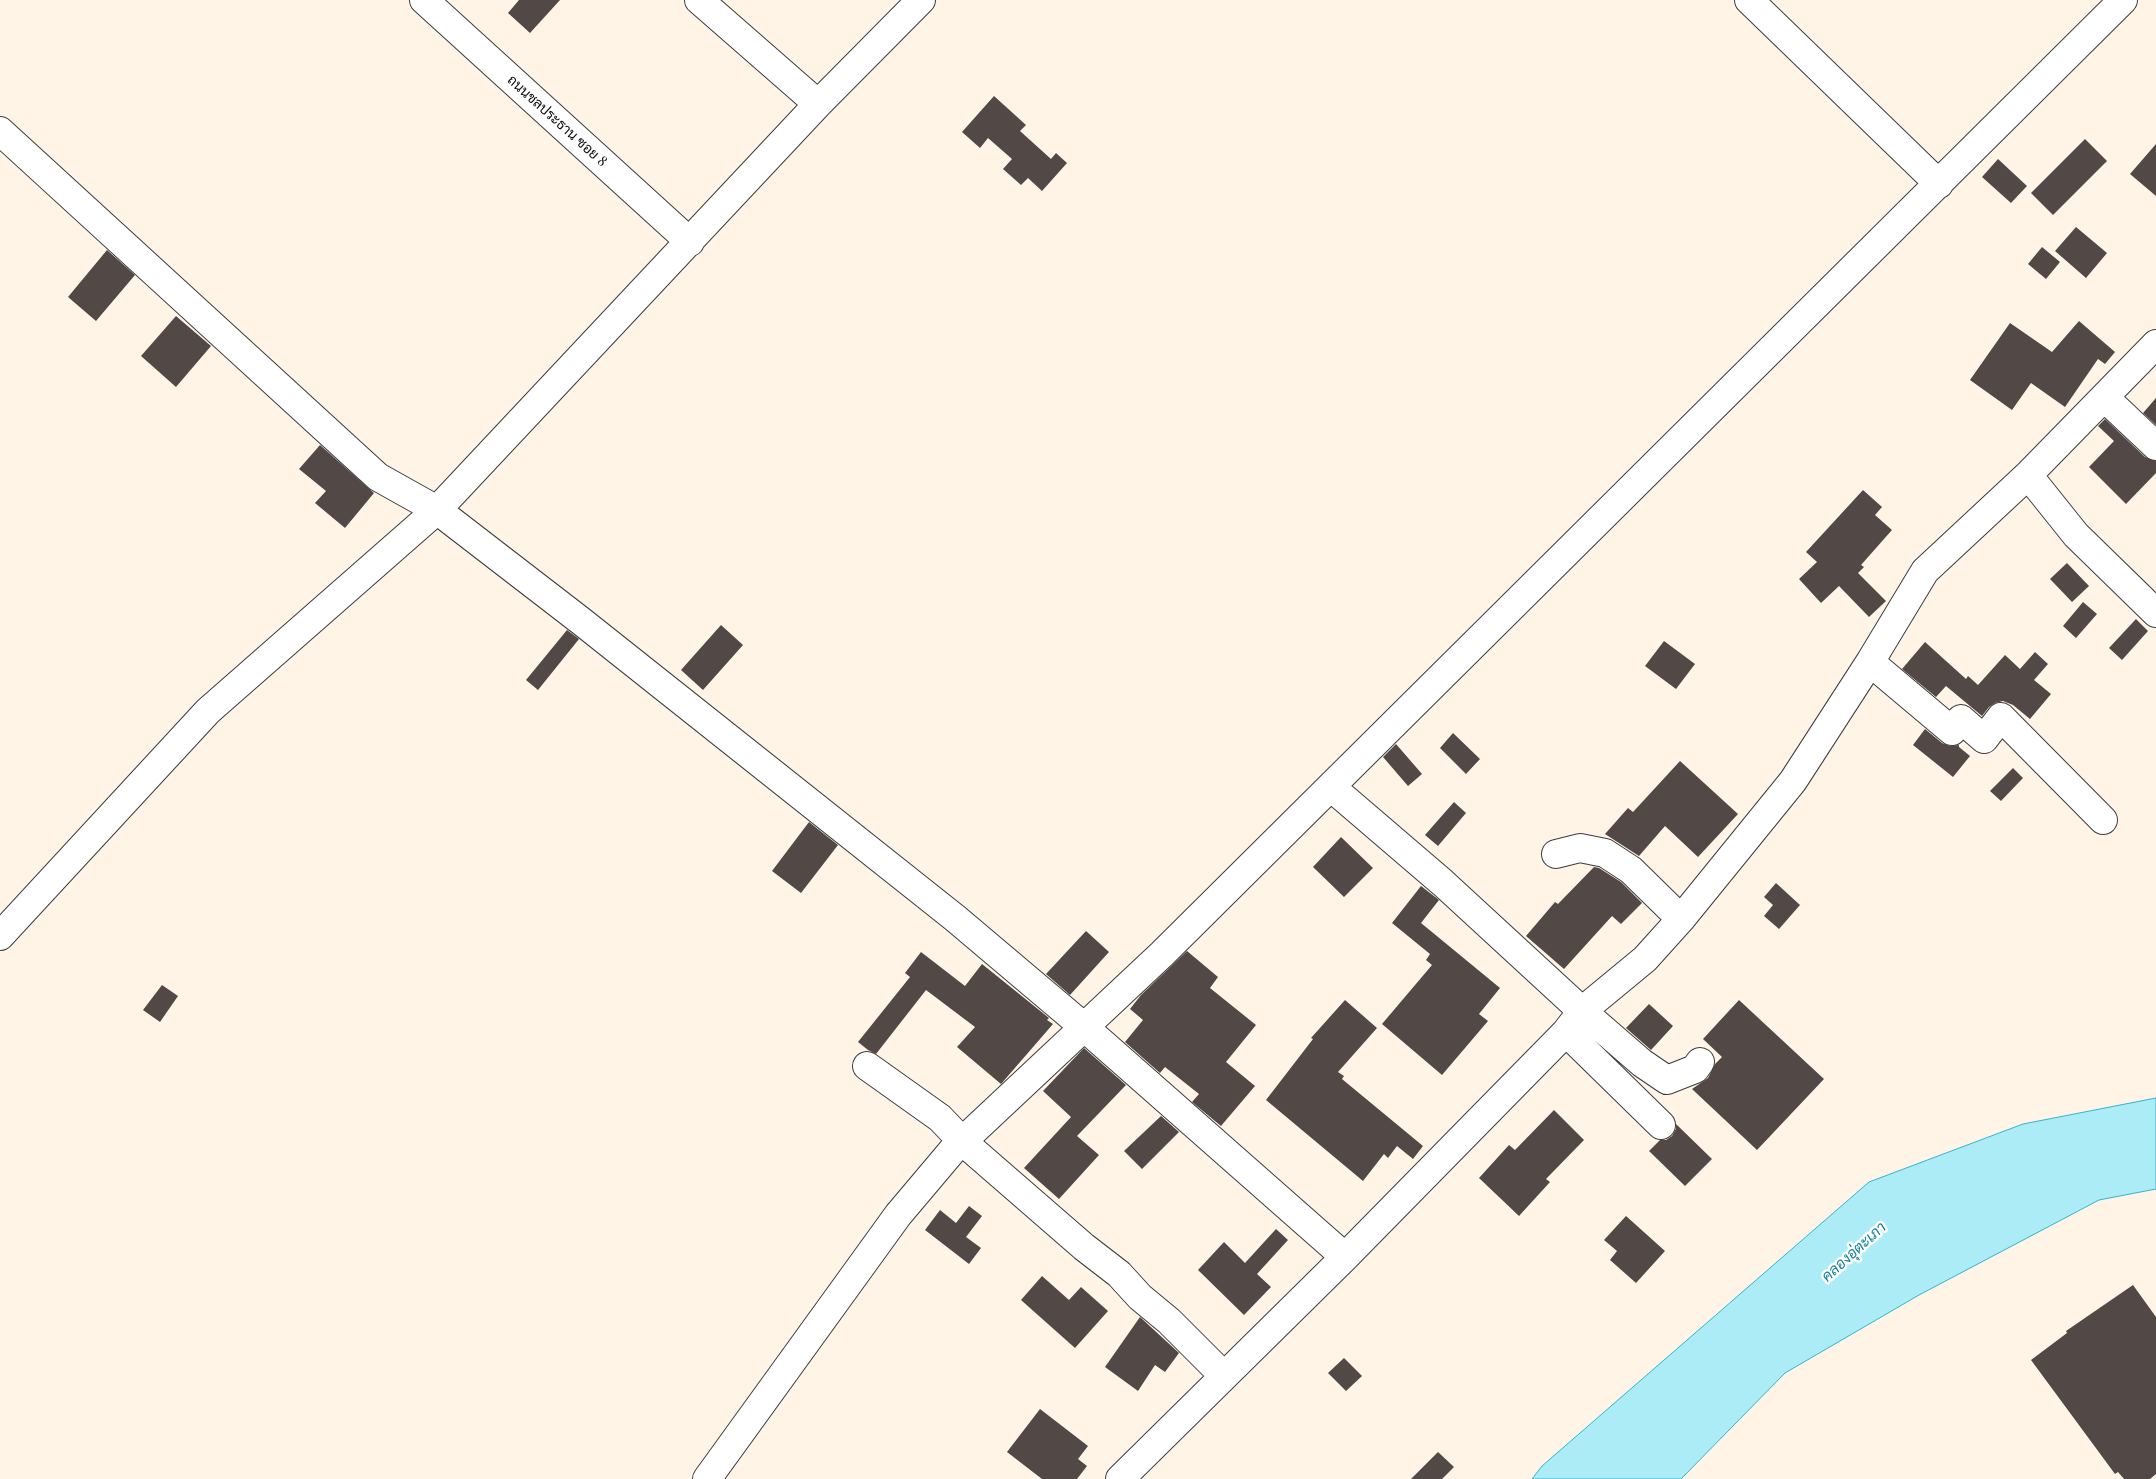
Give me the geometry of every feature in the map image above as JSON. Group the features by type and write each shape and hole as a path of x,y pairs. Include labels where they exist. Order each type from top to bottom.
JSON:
{"street":[{"name":"ถนนชลประธาน ซอย 8","path":"424,0 690,242"},
{"path":"699,0 818,104"},
{"path":"0,936 208,711 437,510 818,104 921,0"},
{"path":"1749,0 1939,184"},
{"path":"707,1479 898,1215 952,1151 1162,954 2123,0"},
{"path":"0,131 378,477 437,510 581,621 955,918 1084,1027 1345,1257"},
{"path":"1120,1479 1345,1257 1574,1021 1645,959 1681,919 1793,781 1870,662 1925,571 2028,475 2155,347"},
{"path":"2105,398 2156,446"},
{"path":"2028,475 2076,535 2156,613"},
{"path":"1870,662 1952,731 1961,719 1984,739 2001,717 2102,820"},
{"path":"1331,787 1443,883 1574,1021 1661,1125"},
{"path":"1556,854 1580,848 1605,853 1631,870 1681,919"},
{"path":"1574,1021 1667,1080 1695,1069 1700,1062"},
{"path":"867,1066 940,1118 962,1141 1084,1247 1120,1274 1140,1297 1169,1320 1224,1376"}],"water":[{"name":"คลองอุ่ตะเภา","path":"2156,1098 2156,1189 2099,1200 1919,1295 1785,1373 1681,1479 1532,1479 1542,1466 1869,1182 2023,1124"}],"building":[{"path":"519,0 560,0 530,33 508,13"},
{"path":"994,96 1026,125 1020,131 1051,159 1056,153 1067,163 1042,191 1028,178 1021,185 1003,169 1012,159 988,138 980,148 962,132"},
{"path":"2085,139 2107,161 2053,215 2031,193"},
{"path":"2156,144 2156,196 2130,174"},
{"path":"1998,159 2027,186 2011,203 1982,177"},
{"path":"2076,227 2107,253 2086,278 2055,251"},
{"path":"2042,247 2060,262 2046,279 2028,264"},
{"path":"107,250 135,275 96,321 68,297"},
{"path":"176,316 211,346 176,387 141,356"},
{"path":"2079,321 2115,352 2105,364 2098,359 2065,407 2031,383 2012,410 1970,380 2010,323 2052,352"},
{"path":"2156,398 2156,425 2143,413"},
{"path":"2105,419 2145,457 2156,461 2156,473 2126,504 2089,467 2114,441 2098,426"},
{"path":"320,445 374,493 345,528 315,503 326,491 299,469"},
{"path":"1863,490 1882,507 1875,515 1892,530 1861,565 1864,567 1858,573 1886,601 1869,617 1839,586 1821,603 1799,579 1817,562 1806,552"},
{"path":"2067,563 2089,586 2072,602 2050,579"},
{"path":"2083,602 2097,614 2076,638 2063,626"},
{"path":"2136,619 2148,631 2122,660 2109,648"},
{"path":"721,625 743,645 703,690 681,670"},
{"path":"567,630 579,639 538,690 526,680"},
{"path":"1664,641 1695,664 1676,689 1645,666"},
{"path":"1925,642 1966,679 1968,676 1978,685 2005,655 2020,669 2035,652 2048,664 2034,680 2051,694 2030,719 2013,705 2003,701 1989,707 1982,716 1946,686 1936,697 1902,669"},
{"path":"1925,729 1942,743 1950,746 1959,745 1970,756 1953,777 1913,745"},
{"path":"1453,733 1480,759 1466,774 1440,748"},
{"path":"1396,744 1422,774 1408,786 1383,757"},
{"path":"1680,761 1738,814 1698,857 1665,826 1639,856 1605,834 1628,808 1633,812"},
{"path":"2013,768 2023,778 2001,801 1990,791"},
{"path":"1454,802 1466,813 1438,846 1425,835"},
{"path":"809,822 838,845 801,893 772,871"},
{"path":"1341,837 1373,868 1344,897 1313,867"},
{"path":"1594,867 1599,868 1621,882 1642,903 1621,924 1612,916 1564,969 1526,936 1555,902 1558,904"},
{"path":"1776,883 1800,905 1779,929 1764,916 1773,905 1764,897"},
{"path":"1421,886 1439,900 1421,923 1500,988 1479,1014 1488,1021 1442,1075 1382,1024 1432,965 1426,960 1430,954 1392,923"},
{"path":"1086,931 1109,952 1070,995 1046,974"},
{"path":"1187,951 1218,977 1210,988 1256,1025 1226,1062 1255,1086 1221,1126 1192,1102 1199,1094 1165,1067 1160,1073 1125,1042 1143,1020 1130,1009 1141,995"},
{"path":"921,952 965,986 982,964 1049,1018 1047,1020 1053,1024 1001,1084 957,1047 975,1027 926,990 876,1054 858,1042 910,977 905,973"},
{"path":"162,985 178,996 160,1022 143,1010"},
{"path":"1345,1000 1377,1028 1338,1072 1344,1076 1342,1079 1423,1146 1413,1159 1397,1146 1388,1158 1384,1154 1363,1181 1266,1100 1313,1039 1311,1038"},
{"path":"1739,1000 1824,1079 1757,1150 1692,1089 1708,1078 1715,1064 1722,1057 1703,1039"},
{"path":"1649,1004 1673,1026 1651,1050 1626,1028"},
{"path":"1084,1048 1126,1085 1077,1136 1099,1155 1059,1199 1024,1168 1071,1117 1043,1091"},
{"path":"1554,1110 1584,1140 1546,1179 1550,1182 1519,1216 1479,1178 1509,1145 1515,1150"},
{"path":"1161,1116 1179,1132 1142,1169 1124,1151"},
{"path":"1676,1124 1712,1159 1685,1186 1649,1151 1660,1140 1666,1140 1672,1136 1676,1129"},
{"path":"969,1206 982,1216 966,1237 981,1248 969,1264 925,1230 940,1210 956,1223"},
{"path":"1626,1216 1665,1251 1636,1283 1610,1260 1617,1251 1604,1240"},
{"path":"1276,1229 1288,1240 1257,1274 1271,1287 1244,1315 1198,1270 1224,1242 1245,1263"},
{"path":"1042,1276 1069,1300 1081,1287 1108,1311 1075,1348 1021,1300"},
{"path":"2133,1285 2156,1317 2156,1474 2150,1479 2124,1479 2118,1472 2115,1474 2031,1360 2067,1333 2066,1331"},
{"path":"1140,1317 1179,1353 1165,1372 1155,1365 1138,1391 1105,1367"},
{"path":"1344,1358 1362,1376 1346,1391 1328,1373"},
{"path":"1040,1409 1088,1446 1078,1459 1087,1466 1077,1479 1042,1479 1007,1452"},
{"path":"1438,1452 1454,1467 1442,1479 1411,1479"}]}
